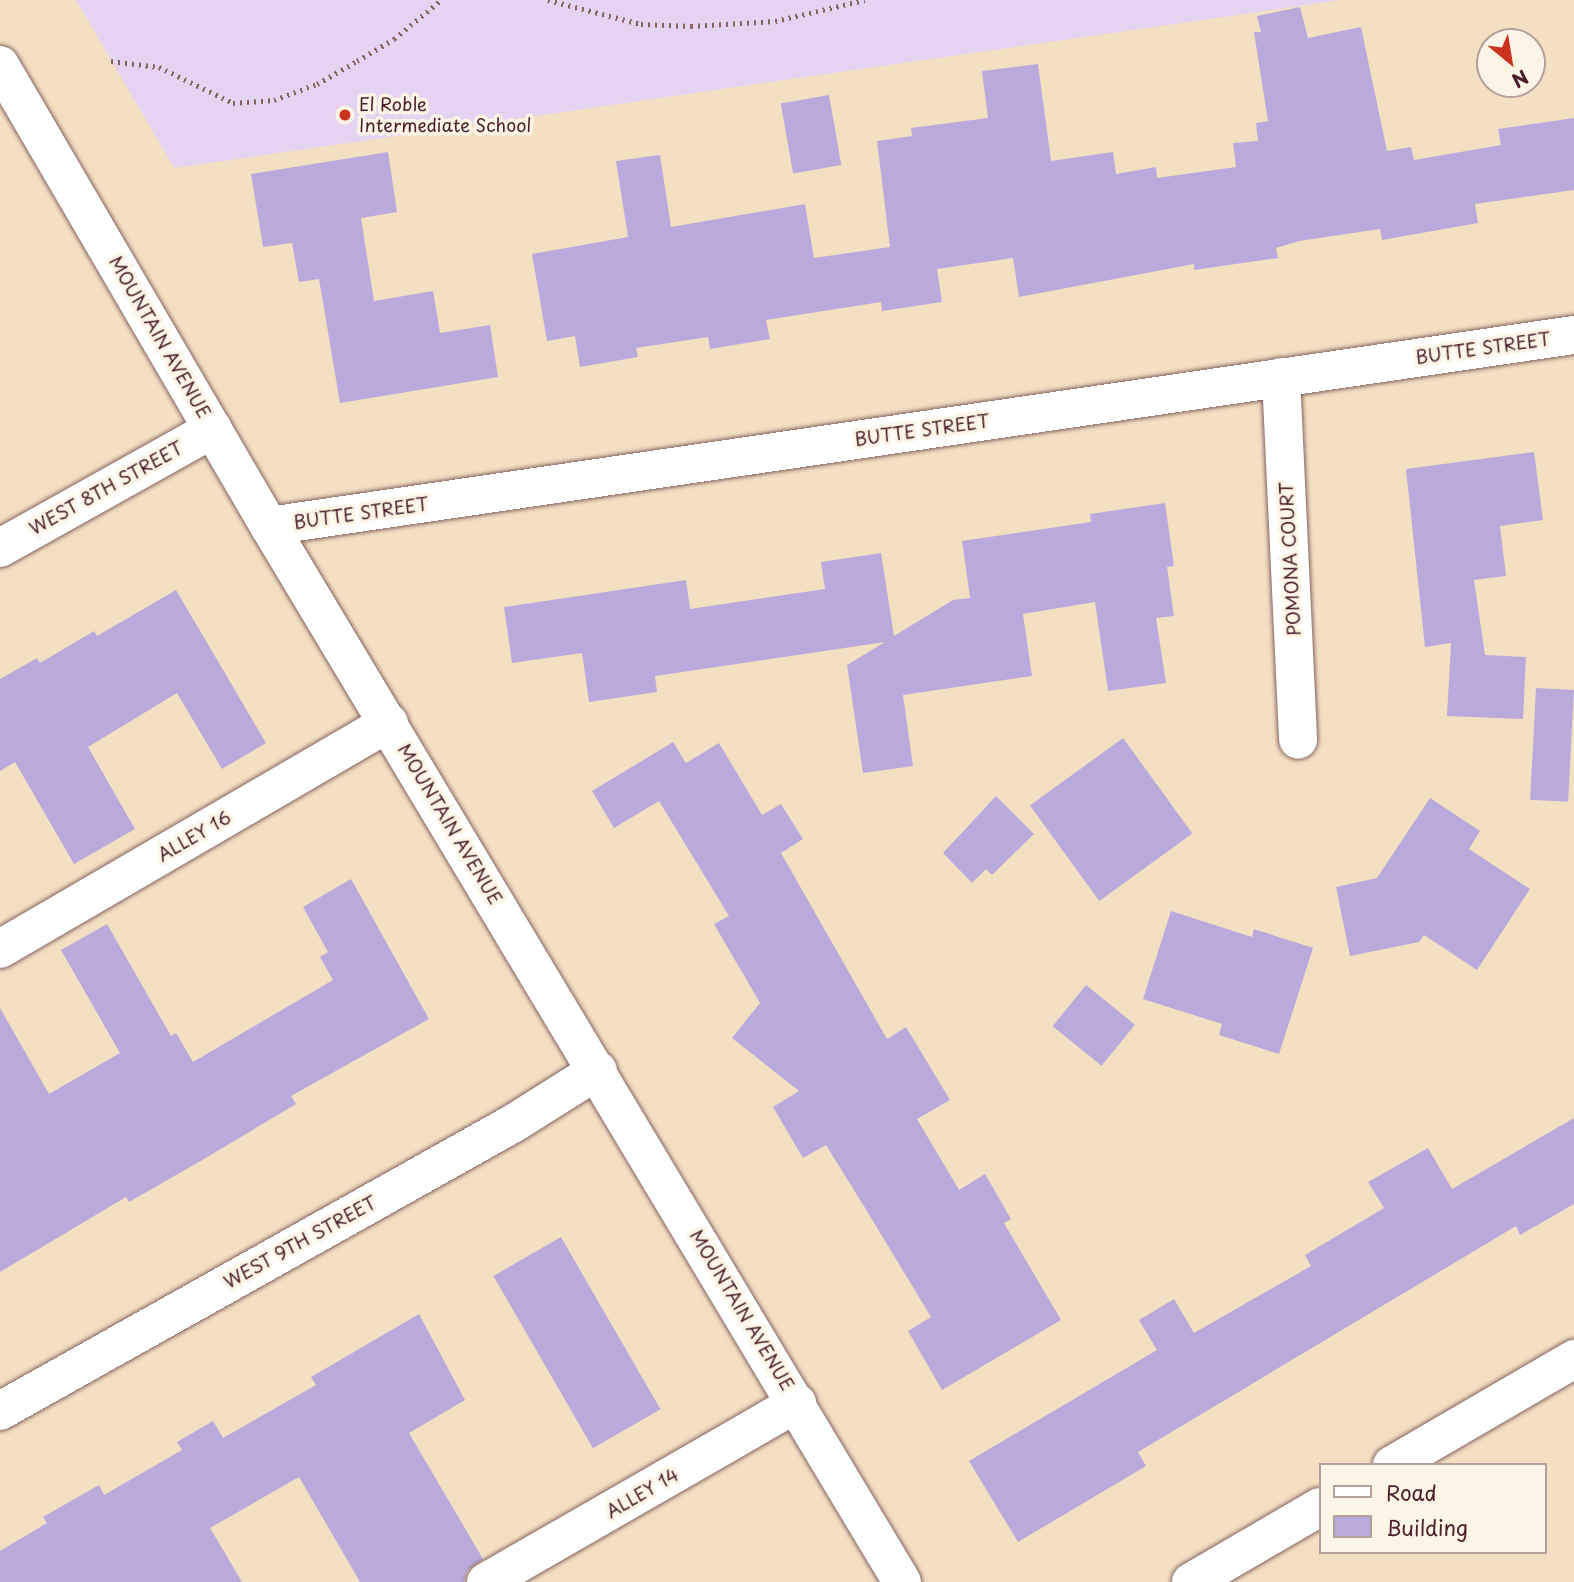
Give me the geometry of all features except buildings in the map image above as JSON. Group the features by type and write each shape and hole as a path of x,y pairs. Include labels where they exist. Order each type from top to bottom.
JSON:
{"street":[{"name":"MOUNTAIN AVENUE","path":"0,65 269,526 598,1070 902,1582"},
{"name":"BUTTE STREET","path":"269,526 1574,334"},
{"name":"POMONA COURT","path":"1281,377 1298,740"},
{"name":"WEST 8TH STREET","path":"0,548 213,429"},
{"name":"ALLEY 16","path":"0,949 389,723"},
{"name":"WEST 9TH STREET","path":"0,1411 514,1123 598,1070"},
{"path":"1395,1463 1574,1359"},
{"name":"ALLEY 14","path":"486,1582 797,1404"},
{"path":"1191,1582 1318,1508"}],"path":[{"path":"111,61 159,67 233,103 274,100 317,84 367,55 441,0"},
{"path":"548,0 641,24 691,26 775,21 865,0"}],"shaded area":[{"name":"El Roble Intermediate School","path":"76,0 1341,0 174,168"}],"place":[{"name":"El Roble Intermediate School","path":"345,115"}]}
